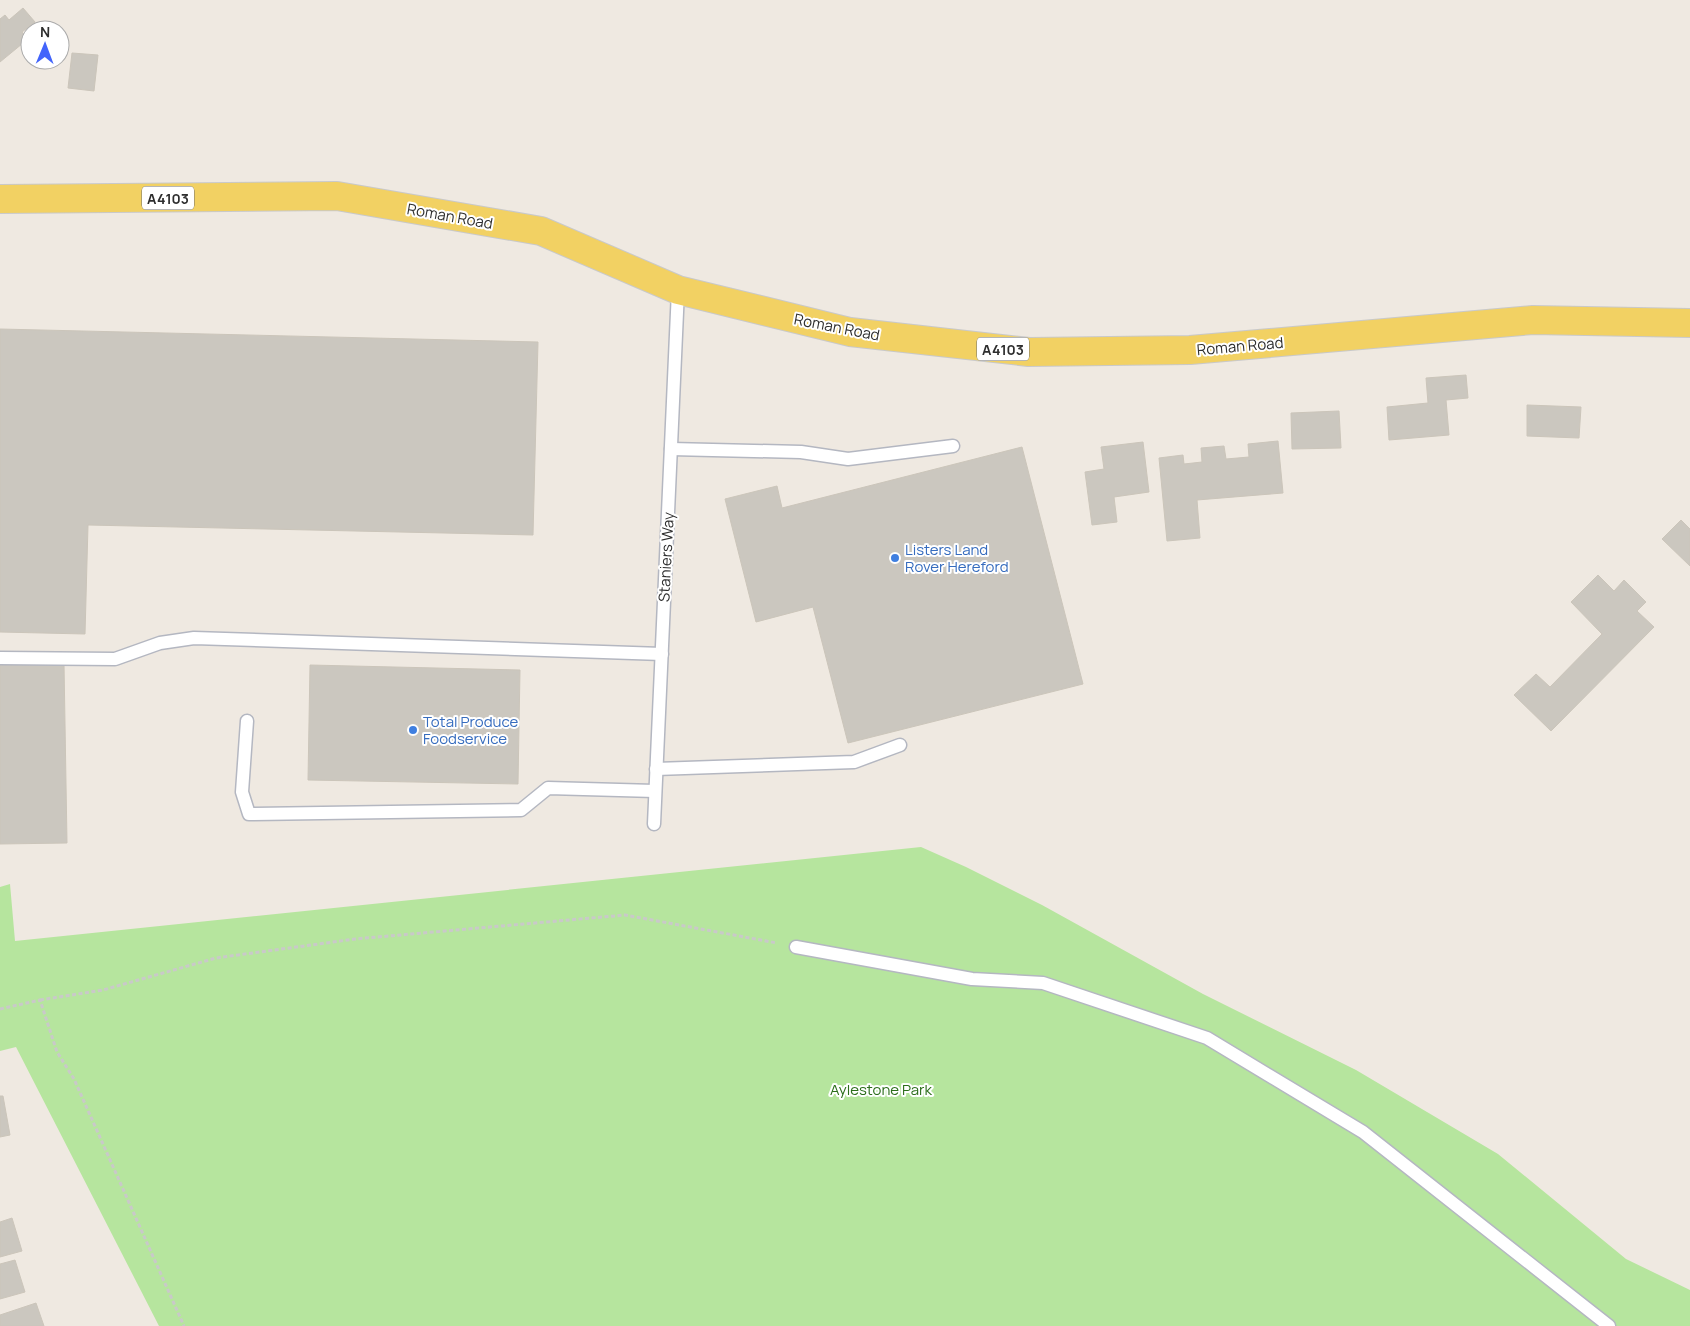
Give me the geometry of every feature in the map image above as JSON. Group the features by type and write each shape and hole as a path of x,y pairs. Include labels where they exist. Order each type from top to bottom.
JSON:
{"main road":[{"name":"Roman Road","path":"0,199 337,196 541,231 678,290 850,332 1029,352 1190,350 1533,320 1690,323"}],"lane":[{"name":"Staniers Way","path":"654,824 678,290"},
{"path":"671,449 801,452 848,459 953,446"},
{"path":"0,658 115,659 160,643 194,638 662,654"},
{"path":"247,721 242,792 249,814 521,810 548,788 656,791"},
{"path":"656,769 854,762 900,745"},
{"path":"796,947 972,979 1043,983 1207,1038 1363,1132 1608,1326"}],"path":[{"path":"0,1008 103,990 216,958 355,939 625,915 796,947"},
{"path":"40,1000 56,1052 74,1079 184,1326"}],"green space":[{"name":"Aylestone Park","path":"921,847 1042,905 1203,994 1356,1070 1498,1154 1626,1259 1690,1290 1690,1326 159,1326 16,1047 0,1051 0,887 10,884 15,941"}],"building":[{"path":"23,8 33,20 20,20 20,46 0,62 0,19 5,15 9,20"},
{"path":"72,53 98,55 94,91 68,88"},
{"path":"0,329 538,342 533,535 88,525 85,634 0,632"},
{"path":"1466,375 1468,398 1446,400 1449,435 1389,440 1387,407 1428,403 1426,378"},
{"path":"1527,405 1581,407 1579,438 1527,436"},
{"path":"1339,411 1341,448 1292,449 1291,413"},
{"path":"1278,441 1283,493 1197,500 1200,538 1167,541 1159,458 1183,455 1184,464 1202,462 1201,448 1224,446 1226,459 1249,457 1248,444"},
{"path":"1143,442 1149,492 1114,497 1117,522 1092,525 1085,472 1104,469 1101,447"},
{"name":"Listers Land Rover Hereford","path":"1022,447 1083,684 848,743 813,607 756,622 725,499 777,486 782,508"},
{"path":"1681,520 1690,529 1690,566 1662,539"},
{"path":"1598,575 1614,591 1624,580 1646,602 1637,611 1654,627 1551,731 1514,695 1536,674 1550,687 1602,634 1571,602"},
{"path":"64,664 67,843 0,844 0,665"},
{"path":"310,665 520,670 518,784 308,780"},
{"path":"0,1096 3,1096 10,1135 0,1137"},
{"path":"12,1218 22,1251 0,1257 0,1222"},
{"path":"15,1260 25,1292 0,1299 0,1264"},
{"path":"36,1303 44,1326 0,1326 0,1315"}],"place":[{"name":"Listers Land Rover Hereford","path":"895,558"},
{"name":"Total Produce Foodservice","path":"413,730"}]}
